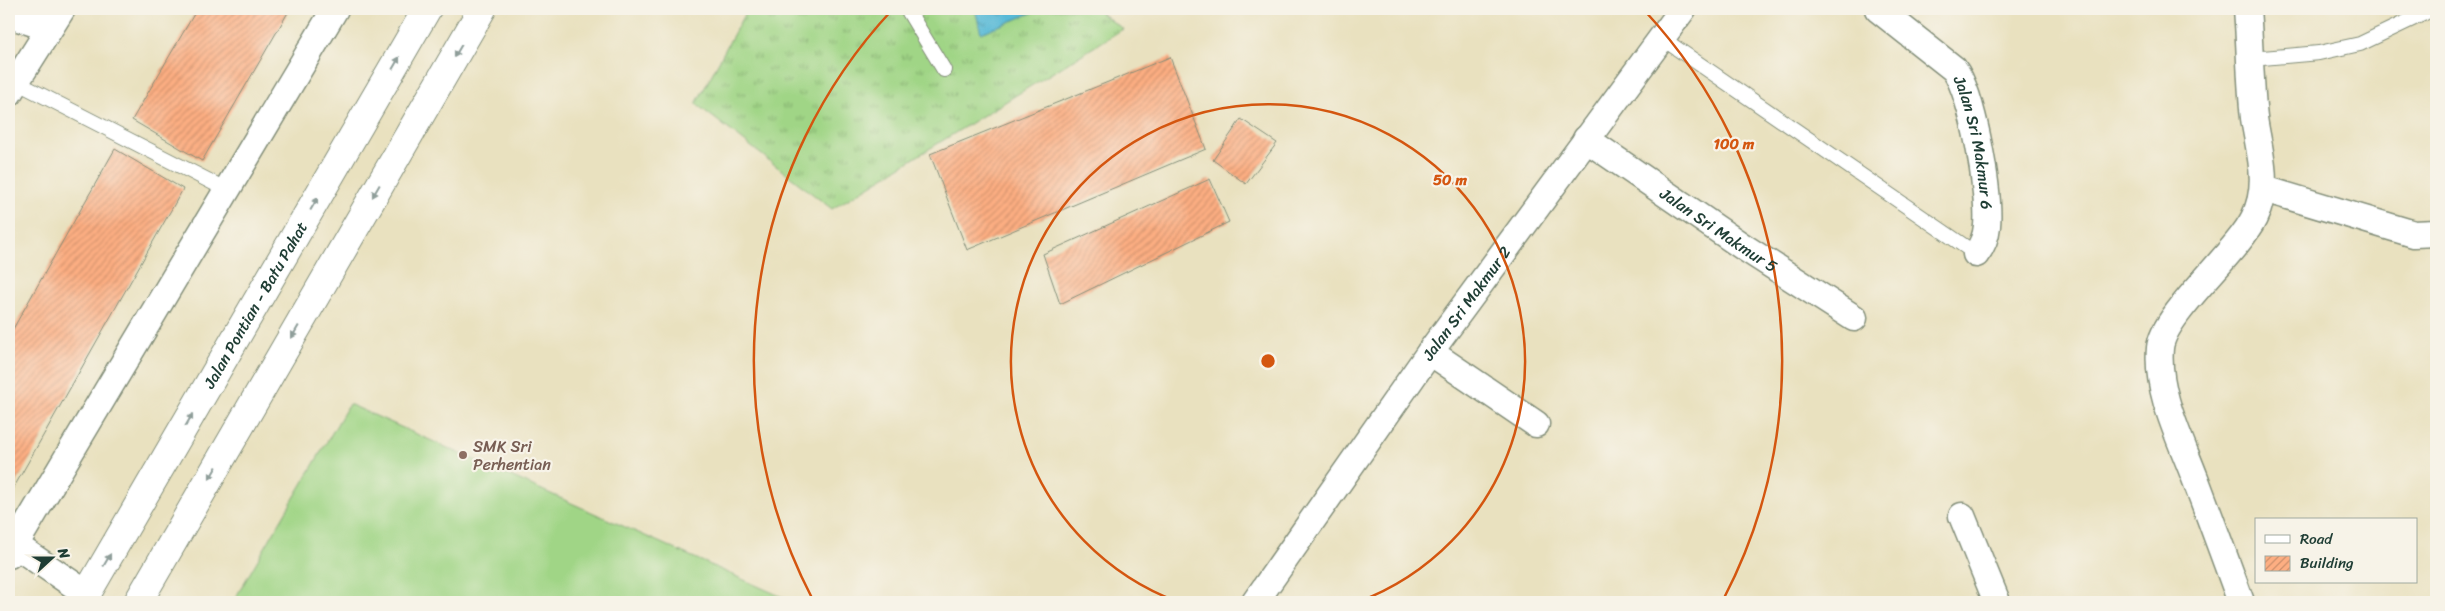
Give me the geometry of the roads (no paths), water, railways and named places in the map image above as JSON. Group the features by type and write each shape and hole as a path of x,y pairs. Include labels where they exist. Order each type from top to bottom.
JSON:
{"highway":[{"name":"Jalan Pontian - Batu Pahat","path":"85,598 427,9"},
{"path":"138,602 482,9"}],"street":[{"path":"85,598 12,550 335,9"},
{"name":"Jalan Sri Makmur 2","path":"1255,602 1430,352 1586,139 1663,39 1683,9"},
{"name":"Jalan Sri Makmur 6","path":"1878,9 1954,69 1962,79 1973,122 1988,211 1984,243 1976,254"},
{"path":"2241,602 2172,416 2161,376 2160,346 2172,320 2228,255 2254,218 2264,189 2262,159 2254,118 2247,9"},
{"path":"9,15 56,19 12,87"},
{"name":"Jalan Sri Makmur 5","path":"1586,139 1742,246 1854,318"},
{"path":"2264,189 2414,234 2436,233"},
{"path":"1430,352 1536,424"},
{"path":"1962,516 1997,602"}],"lane":[{"path":"907,9 944,70"},
{"path":"2251,60 2320,53 2360,44 2425,14"},
{"path":"1663,39 1976,254"},
{"path":"12,87 227,190"}],"water":[{"path":"975,9 1042,9 981,33"}],"place":[{"name":"SMK Sri Perhentian","path":"463,455"}]}
